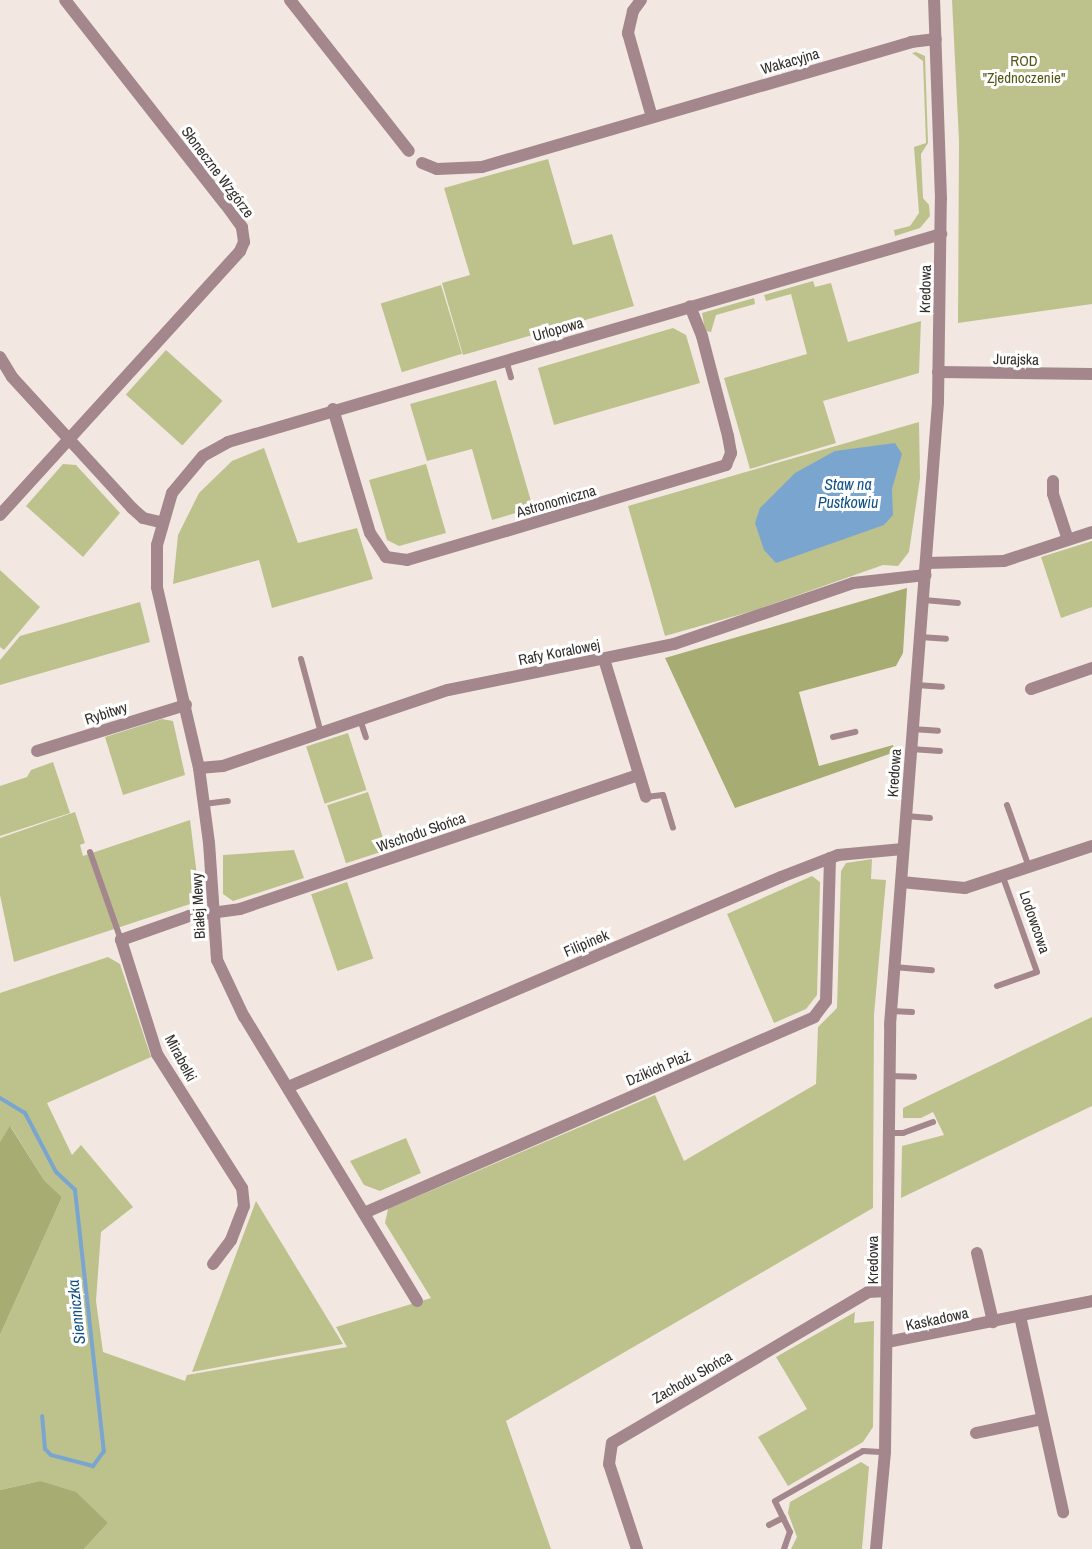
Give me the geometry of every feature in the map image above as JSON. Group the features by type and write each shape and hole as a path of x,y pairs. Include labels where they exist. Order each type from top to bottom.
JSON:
{"street":[{"name":"Słoneczne Wzgórze","path":"0,515 240,251 244,234 225,204 65,0"},
{"path":"290,0 409,151"},
{"path":"641,0 633,11 628,33 652,117"},
{"name":"Kredowa","path":"876,1549 885,1452 891,1011 924,600 939,372 941,234 934,0"},
{"name":"Wakacyjna","path":"422,162 437,169 482,167 911,42 936,39"},
{"name":"Urlopowa","path":"191,467 228,442 333,409 941,234"},
{"name":"Astronomiczna","path":"333,409 370,533 386,557 407,560 726,465 731,453 728,436 702,336 690,306"},
{"path":"0,357 12,377 132,508 143,518 161,522"},
{"name":"Jurajska","path":"939,372 1092,374"},
{"name":"Białej Mewy","path":"191,467 172,493 161,522 157,587 199,768 212,914 222,978 417,1301"},
{"path":"1053,481 1053,494 1068,540"},
{"path":"926,569 1004,561 1092,532"},
{"name":"Rafy Koralowej","path":"199,768 223,766 448,690 674,644 853,583 926,569"},
{"path":"604,659 646,796"},
{"path":"1031,689 1092,668"},
{"name":"Rybitwy","path":"37,751 186,705"},
{"name":"Wschodu Słońca","path":"121,940 189,916 240,909 639,775"},
{"name":"Lodowcowa","path":"901,882 965,888 1004,877 1092,846"},
{"name":"Filipinek","path":"288,1087 830,858 884,848 903,849"},
{"name":"Dzikich Plaż","path":"364,1213 814,1017 826,1001 830,858"},
{"name":"Mirabelki","path":"121,940 157,1054 242,1188 244,1206 231,1240 213,1264"},
{"name":"Kaskadowa","path":"977,1253 993,1322"},
{"name":"Zachodu Słońca","path":"637,1549 609,1464 612,1443 868,1292 887,1291"},
{"name":"Kaskadowa","path":"887,1342 1092,1301"},
{"path":"1020,1316 1063,1512"},
{"path":"976,1434 1042,1419"}],"lane":[{"path":"505,359 511,377"},
{"path":"924,600 958,603"},
{"path":"920,637 946,639"},
{"path":"301,659 321,733"},
{"path":"916,685 942,687"},
{"path":"360,719 366,737"},
{"path":"912,729 938,731"},
{"path":"833,737 855,732"},
{"path":"911,749 940,751"},
{"path":"646,796 663,795 673,828"},
{"path":"204,804 228,801"},
{"name":"Lodowcowa","path":"1007,806 1029,868"},
{"path":"906,816 930,818"},
{"name":"Mirabelki","path":"90,852 121,940"},
{"name":"Lodowcowa","path":"997,986 1036,972 1004,877"},
{"path":"894,967 932,970"},
{"path":"891,1011 912,1012"},
{"path":"889,1076 914,1077"},
{"path":"889,1133 912,1131 933,1122"},
{"path":"784,1549 790,1532 775,1501 863,1452 885,1452"},
{"path":"769,1525 783,1518"}],"green space":[{"name":"ROD \"Zjednoczenie\"","path":"952,0 1092,0 1092,304 958,323 959,141"},
{"path":"916,52 925,56 928,143 921,154 923,198 929,205 930,216 920,228 895,236 894,230 910,226 919,213 914,147 926,143 923,61 912,53"},
{"path":"548,159 573,245 612,234 634,306 463,355 442,283 470,275 444,188"},
{"path":"813,281 815,287 831,283 848,342 921,321 919,373 823,401 836,443 750,469 724,378 807,354 791,294 766,301 764,295"},
{"path":"441,285 462,354 402,372 381,303"},
{"path":"754,298 755,304 716,315 711,332 705,331 702,313"},
{"path":"673,328 686,335 700,383 554,425 538,368"},
{"path":"166,350 222,401 182,445 126,395"},
{"path":"496,380 533,508 492,520 472,449 427,461 410,404"},
{"path":"919,422 920,478 909,552 898,566 883,565 756,610 665,636 628,506"},
{"path":"264,448 298,543 357,528 373,579 272,608 259,560 173,584 178,535 199,493 232,461"},
{"path":"63,464 76,465 120,513 83,557 26,506"},
{"path":"426,464 446,533 399,546 387,540 369,480"},
{"path":"1092,541 1092,607 1061,618 1041,557"},
{"path":"0,570 40,607 4,650 0,647"},
{"path":"907,588 903,653 896,666 799,692 819,766 893,745 895,752 735,808 665,658"},
{"path":"140,602 150,642 0,685 0,660 20,636"},
{"path":"162,719 173,721 185,775 123,795 105,737"},
{"path":"348,733 367,790 325,804 306,747"},
{"path":"53,762 70,813 0,836 0,786 27,777 31,770"},
{"path":"368,792 387,850 346,863 327,805"},
{"path":"75,812 85,843 80,845 83,856 190,820 199,891 190,904 14,962 0,895 0,838"},
{"path":"294,850 304,878 233,901 223,894 223,855"},
{"path":"872,859 871,879 886,880 874,1015 873,1208 506,1421 551,1549 84,1549 108,1523 40,1481 0,1490 0,1335 62,1197 44,1180 11,1127 0,1142 0,993 108,957 120,964 151,1057 47,1103 72,1155 81,1145 133,1207 101,1232 96,1301 103,1352 185,1381 187,1375 347,1347 336,1327 431,1298 385,1223 388,1209 655,1095 684,1161 816,1084 818,1027 837,1008 841,871 846,863"},
{"path":"812,876 820,882 817,995 806,1009 774,1023 727,914"},
{"path":"347,882 373,959 337,971 311,894"},
{"path":"1092,1017 1092,1106 901,1198 902,1146 944,1135 933,1112 921,1118 903,1118 903,1108"},
{"path":"10,1126 44,1180 62,1197 0,1335 0,1142"},
{"path":"406,1138 421,1173 380,1191 364,1185 350,1161"},
{"path":"256,1201 343,1344 192,1372"},
{"path":"855,1312 854,1323 874,1321 873,1427 863,1442 788,1486 758,1437 807,1409 776,1357"},
{"path":"861,1462 869,1467 862,1549 791,1549 797,1537 788,1513 790,1502"},
{"path":"40,1481 76,1492 108,1523 84,1549 0,1549 0,1490"}],"water":[{"name":"Staw na Pustkowiu","path":"895,443 902,454 892,489 893,515 884,525 776,563 764,550 755,523 760,508 795,473 835,451"}],"waterway":[{"name":"Sienniczka","path":"0,1098 25,1113 56,1172 75,1190 104,1451 93,1466 51,1455 45,1449 42,1416"}]}
